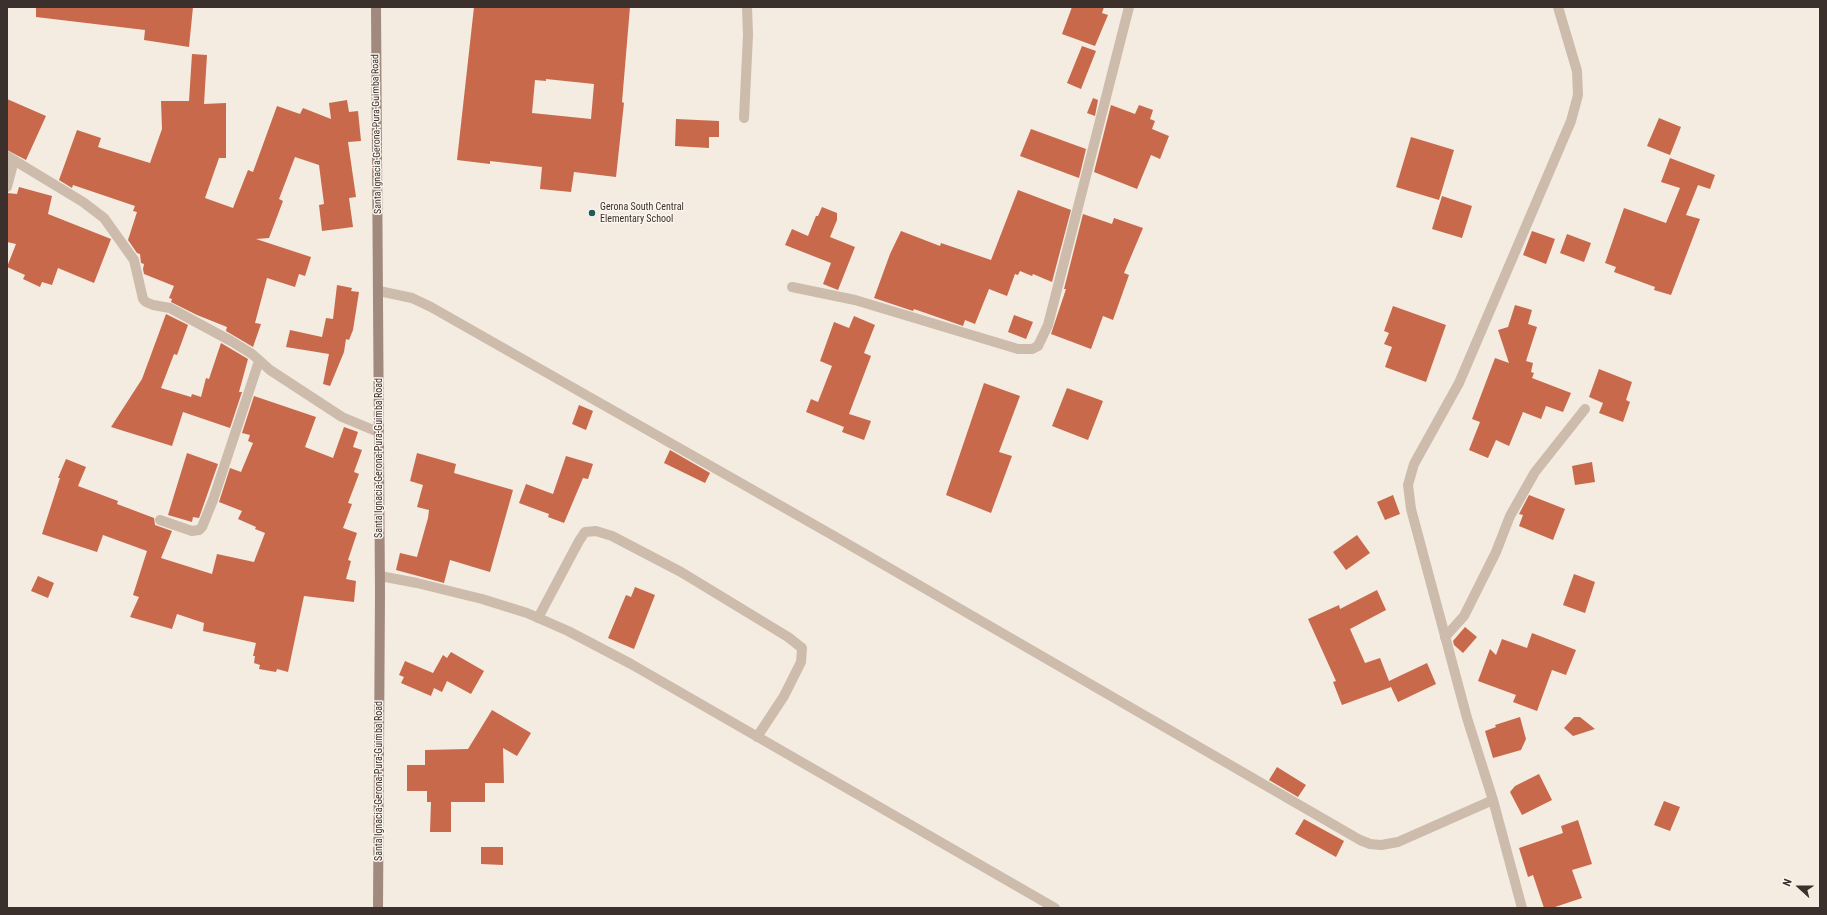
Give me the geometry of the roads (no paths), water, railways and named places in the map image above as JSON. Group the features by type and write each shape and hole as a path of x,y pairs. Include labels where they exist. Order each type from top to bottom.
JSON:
{"main road":[{"name":"Santa Ignacia-Gerona-Pura-Guimba Road","path":"376,7 380,576 378,908"}],"street":[{"path":"744,118 748,35 747,7"},
{"path":"792,287 855,300 1018,349 1032,349 1038,346 1048,325 1129,7"},
{"path":"1522,908 1493,800 1467,718 1445,637 1411,509 1408,485 1414,464 1459,383 1571,121 1578,95 1577,71 1558,7"},
{"path":"7,187 10,158 83,202 104,218 134,260 143,299 146,302 153,305 170,308 231,341 270,370 342,417 378,432"},
{"path":"379,291 412,298 431,307 841,540 1360,840 1370,844 1381,845 1398,842 1493,800"},
{"path":"160,520 192,531 199,530 202,527 214,500 259,361"},
{"path":"1445,637 1464,616 1496,552 1510,516 1535,472 1585,409"},
{"path":"538,618 585,532 596,531 612,536 681,572 788,637 802,648 801,662 784,696 757,737"},
{"path":"380,576 418,583 482,599 538,618 568,631 631,664 1055,908"}],"place":[{"name":"Gerona South Central Elementary School","path":"592,213"}]}
